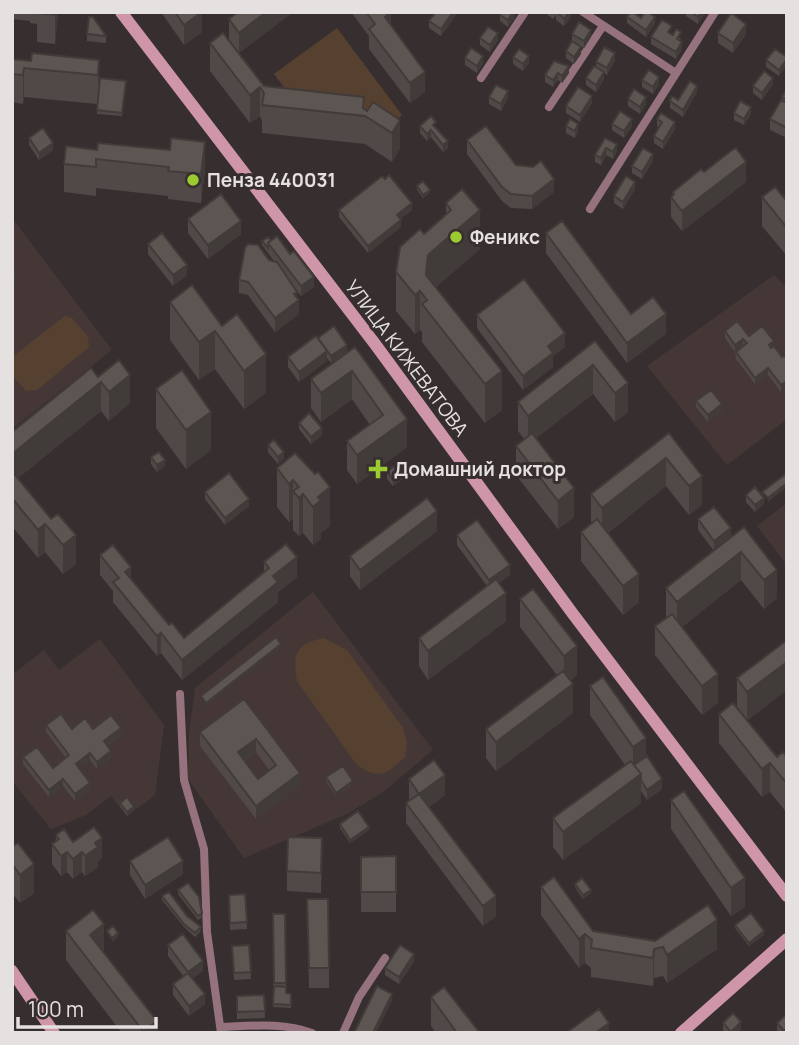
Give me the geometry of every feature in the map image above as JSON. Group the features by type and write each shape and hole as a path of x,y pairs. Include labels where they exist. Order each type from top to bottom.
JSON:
{"main road":[{"name":"УЛИЦА КИЖЕВАТОВА","path":"121,12 374,344 580,623 787,896"},
{"path":"681,1033 787,939"},
{"path":"12,971 54,1033"}],"street":[{"path":"481,78 525,12"},
{"path":"583,12 676,73"},
{"path":"590,209 715,12"},
{"path":"549,107 603,26"},
{"path":"180,694 184,780 204,849 207,932 221,1030 268,1025 295,1027 312,1033"},
{"path":"343,1033 359,997 385,958"}],"shaded area":[{"path":"337,28 402,115 392,124 292,98 274,74"},
{"path":"12,218 112,350 12,429"},
{"path":"774,275 787,288 787,419 727,465 647,366"},
{"path":"65,316 72,318 88,337 89,347 37,390 26,391 12,375 12,357"},
{"path":"787,503 787,565 757,526"},
{"path":"313,592 433,750 383,792 347,814 244,858 188,779 189,733 195,688"},
{"path":"324,638 347,650 403,728 407,742 405,757 388,771 377,774 357,765 297,681 295,663 298,651 307,643"},
{"path":"100,639 164,725 155,795 127,816 111,796 86,815 51,829 12,781 12,675 44,650 59,670"}],"building":[{"path":"55,12 55,15 37,13"},
{"path":"175,12 202,12 184,25"},
{"path":"238,12 266,12 239,33 229,19"},
{"path":"366,12 391,12 385,17 425,72 410,83 369,29 375,24"},
{"path":"436,12 453,12 441,29 429,21"},
{"path":"502,12 513,12 508,20 500,15"},
{"path":"557,12 569,12 564,19"},
{"path":"630,12 641,18 645,12 655,17 646,30 627,17"},
{"path":"731,13 746,24 733,43 718,33"},
{"path":"89,17 93,17 106,36 87,34"},
{"path":"662,20 672,26 668,32 673,35 676,29 681,32 677,39 682,42 676,52 651,37"},
{"path":"579,22 591,30 584,41 572,34"},
{"path":"488,27 498,33 490,45 480,38"},
{"path":"223,33 264,86 364,97 363,108 367,111 373,102 400,120 392,133 365,116 262,105 264,93 260,87 250,95 210,43"},
{"path":"572,41 581,47 574,57 566,51"},
{"path":"604,47 615,53 607,68 596,62"},
{"path":"471,48 483,56 477,66 465,58"},
{"path":"519,49 529,56 523,64 513,57"},
{"path":"775,49 787,57 779,70 766,60"},
{"path":"32,53 99,60 98,75 24,68 23,75 12,74 12,59 31,61"},
{"path":"554,61 569,66 562,76 558,73 553,80 545,75"},
{"path":"594,66 604,72 596,85 586,78"},
{"path":"649,70 659,77 653,87 642,80"},
{"path":"764,71 773,78 762,93 753,86"},
{"path":"100,78 126,81 122,113 97,110"},
{"path":"690,81 697,86 683,110 670,101 672,96 678,100"},
{"path":"496,85 508,91 501,104 489,97"},
{"path":"578,87 592,96 580,115 566,106"},
{"path":"634,89 646,97 640,107 628,99"},
{"path":"781,100 787,103 787,128 770,119"},
{"path":"740,101 751,107 744,119 734,113"},
{"path":"620,111 632,119 624,131 612,124"},
{"path":"661,113 675,122 663,142 654,136 662,122 657,119"},
{"path":"431,116 436,122 433,125 448,141 443,145 431,130 427,134 420,126"},
{"path":"570,119 578,124 575,131 566,126"},
{"path":"486,126 516,165 533,167 541,161 554,179 532,196 511,194 502,187 467,140"},
{"path":"43,128 53,143 39,153 29,138"},
{"path":"171,138 205,142 201,174 168,171 169,167 96,159 96,167 64,164 66,146 97,150 98,143 170,150"},
{"path":"605,138 617,144 613,152 606,148 601,158 595,155"},
{"path":"643,148 653,154 642,172 632,166"},
{"path":"736,148 746,162 682,211 671,197 673,192 701,169 704,172"},
{"path":"389,175 412,203 397,215 401,220 368,246 339,210 382,176 385,179"},
{"path":"626,176 635,182 623,202 614,196"},
{"path":"423,181 430,190 423,195 417,186"},
{"path":"775,187 787,201 787,228 762,197"},
{"path":"462,189 480,210 428,255 426,275 502,371 485,384 422,304 427,300 420,291 415,295 396,272 400,247 420,229 424,234 451,210 446,203"},
{"path":"221,194 241,221 208,245 188,219"},
{"path":"562,221 631,314 653,297 666,314 627,343 546,233"},
{"path":"162,233 187,265 173,275 148,244"},
{"path":"277,236 290,254 294,251 314,277 301,286 268,243"},
{"path":"268,237 271,240 268,248 262,241"},
{"path":"248,244 258,245 269,260 277,262 297,292 294,294 299,300 275,318 248,282 239,280"},
{"path":"524,279 565,333 548,346 553,353 523,376 477,315"},
{"path":"192,285 222,326 237,314 266,354 244,371 215,331 199,342 170,302"},
{"path":"737,321 749,336 762,326 774,341 769,345 771,348 774,346 782,357 787,357 787,381 781,385 768,368 755,378 736,352 747,343 743,339 735,345 725,331"},
{"path":"334,326 347,345 331,356 318,338"},
{"path":"316,336 327,351 299,372 288,357"},
{"path":"595,341 628,383 615,393 593,365 528,416 518,402"},
{"path":"355,347 407,419 357,455 347,441 383,415 352,371 321,393 311,379"},
{"path":"119,360 130,375 109,392 101,382 12,454 12,432 91,368 98,377"},
{"path":"182,370 211,412 186,430 156,389"},
{"path":"711,390 722,404 708,415 696,401"},
{"path":"309,413 322,428 311,437 299,423"},
{"path":"532,433 574,488 558,501 516,446"},
{"path":"669,433 702,476 689,486 666,458 602,508 591,494"},
{"path":"274,440 284,452 278,457 268,445"},
{"path":"159,452 165,460 157,465 151,457"},
{"path":"295,453 315,474 318,472 330,487 318,497 321,500 313,507 303,494 299,498 293,491 299,487 293,480 289,484 277,468"},
{"path":"398,463 404,471 393,479 387,472"},
{"path":"12,471 51,519 58,514 76,535 63,545 45,524 38,530 12,498"},
{"path":"229,473 249,499 225,518 205,492"},
{"path":"787,473 787,483 768,498 762,492"},
{"path":"755,487 764,498 755,505 746,495"},
{"path":"427,498 437,511 360,570 350,556"},
{"path":"714,507 731,528 714,541 698,519"},
{"path":"597,519 639,574 623,586 581,532"},
{"path":"477,520 510,565 489,580 457,535"},
{"path":"744,527 777,570 764,580 741,552 677,602 666,588"},
{"path":"286,544 297,557 273,576 278,582 182,660 161,633 157,636 113,582 119,578 100,555 113,545 131,567 125,572 169,625 172,623 184,638 269,568 264,562"},
{"path":"496,579 506,593 428,651 419,638"},
{"path":"533,589 577,646 564,656 520,599"},
{"path":"672,614 718,674 702,686 655,626"},
{"path":"276,637 281,644 206,703 201,696"},
{"path":"787,640 787,662 747,692 737,678"},
{"path":"563,671 573,684 496,742 486,729"},
{"path":"603,677 646,738 633,747 590,686"},
{"path":"244,699 300,773 256,806 200,732","holes":["256,739 276,765 258,779 238,752"]},
{"path":"733,703 777,757 783,752 787,757 787,784 770,763 762,769 719,714"},
{"path":"61,714 72,729 85,718 93,729 111,715 121,728 104,741 111,751 97,762 90,753 76,764 90,783 75,794 63,779 49,790 23,757 37,747 53,768 69,755 46,725"},
{"path":"647,756 662,779 647,790 634,765"},
{"path":"434,760 445,775 419,794 409,779"},
{"path":"631,761 641,774 563,832 553,818"},
{"path":"343,766 353,781 336,793 326,777"},
{"path":"684,791 745,878 731,888 671,800"},
{"path":"419,794 496,896 483,906 406,803"},
{"path":"127,797 134,807 127,812 120,803"},
{"path":"358,811 369,827 350,840 340,824"},
{"path":"94,827 102,838 95,843 98,847 85,856 82,852 73,859 67,852 61,856 52,844 59,839 56,835 64,829 73,842"},
{"path":"168,837 183,861 145,885 130,861"},
{"path":"288,837 322,838 321,873 287,871"},
{"path":"18,843 34,864 20,875 12,864 12,845"},
{"path":"396,856 396,892 361,892 361,857"},
{"path":"554,877 593,931 655,941 708,905 717,920 667,955 663,947 654,949 653,958 591,948 592,940 585,934 579,939 541,887"},
{"path":"582,878 591,890 583,895 575,884"},
{"path":"188,883 199,897 202,913 198,916 178,890"},
{"path":"169,892 187,916 201,927 195,933 184,924 162,896"},
{"path":"245,894 247,922 230,923 229,895"},
{"path":"307,899 328,899 329,968 309,968"},
{"path":"93,910 104,924 90,935 157,1021 143,1031 66,931"},
{"path":"751,913 764,931 749,943 735,925"},
{"path":"273,914 285,914 286,983 274,983"},
{"path":"113,926 118,933 112,938 107,931"},
{"path":"183,934 203,961 188,972 168,945"},
{"path":"249,945 251,972 234,973 232,946"},
{"path":"400,945 414,954 399,977 385,968"},
{"path":"188,973 205,994 189,1006 173,984"},
{"path":"274,986 286,987 286,993 291,994 291,1005 273,1004"},
{"path":"377,986 392,994 373,1033 354,1033"},
{"path":"444,987 480,1033 457,1033 431,997"},
{"path":"264,995 265,1011 237,1012 237,996"},
{"path":"599,1009 609,1023 595,1033 566,1033"},
{"path":"733,1013 741,1022 731,1032 723,1023"},
{"path":"787,1014 787,1028 784,1031 777,1023"}],"place":[{"name":"Пенза 440031","path":"193,180"},
{"name":"Феникс","path":"456,237"},
{"name":"Домашний доктор","path":"378,469"}]}
